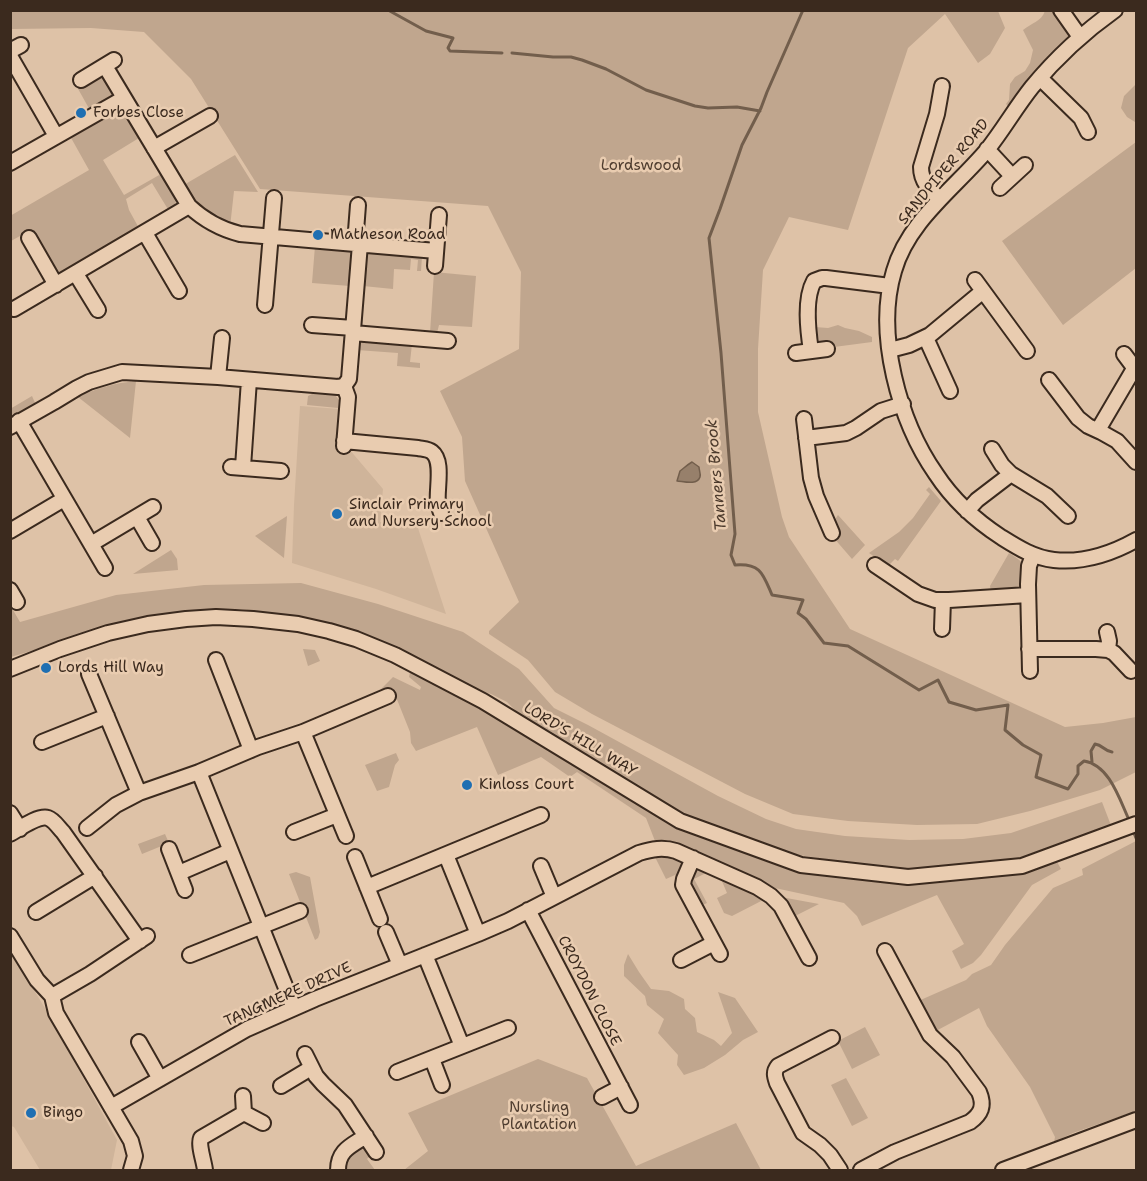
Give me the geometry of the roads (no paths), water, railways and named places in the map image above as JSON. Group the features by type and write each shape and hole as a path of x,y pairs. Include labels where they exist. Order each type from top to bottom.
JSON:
{"street":[{"path":"1061,10 1080,37"},
{"name":"SANDPIPER ROAD","path":"1115,10 1080,37 1040,78 987,149 923,219 897,262 890,286 887,319 896,382 915,437 929,464 967,512 995,533 1033,555 1053,560 1082,559 1112,552 1137,540"},
{"path":"14,51 56,136"},
{"path":"81,80 110,63 124,98 189,206 202,218 240,234 436,251"},
{"path":"1040,78 1085,115 1088,132"},
{"path":"940,199 925,184 921,173 923,161 947,104 942,86"},
{"path":"10,163 124,98"},
{"path":"154,148 210,116"},
{"path":"987,149 1012,176"},
{"path":"1000,188 1025,165"},
{"path":"265,305 274,198"},
{"path":"344,386 349,379 353,330 358,205"},
{"path":"14,309 189,206"},
{"path":"435,266 439,215"},
{"path":"145,233 179,291"},
{"path":"29,238 56,285"},
{"path":"76,274 98,310"},
{"path":"811,351 808,308 814,281 826,278 890,286"},
{"path":"890,350 926,338 979,286 1006,334 1028,351"},
{"path":"312,325 448,341"},
{"path":"218,378 222,338"},
{"path":"926,338 949,374 950,391"},
{"path":"796,353 826,349"},
{"path":"1098,430 1136,368 1124,354"},
{"path":"105,568 64,499 15,424 83,385 122,372 329,387 344,386"},
{"path":"249,380 237,467 282,471"},
{"path":"1049,380 1070,397 1078,418 1083,423 1117,441 1137,462"},
{"path":"344,386 348,397 344,444 418,448 433,453 438,472 432,498 441,513"},
{"path":"806,438 846,433 881,411 903,404"},
{"path":"804,419 811,478 829,510 832,532"},
{"path":"992,449 1011,474 1039,490 1047,505 1068,516"},
{"path":"967,512 977,500 1011,474"},
{"path":"10,531 64,499"},
{"path":"91,543 153,507"},
{"path":"137,517 152,543"},
{"path":"1030,671 1028,595 1033,555"},
{"path":"875,565 895,570 918,594 928,598 943,600 1028,595"},
{"path":"942,629 943,600"},
{"name":"LORD'S HILL WAY","path":"10,669 108,633 186,619 216,617 253,619 298,624 329,631 395,655 490,705 680,821 801,865 908,877 1022,866 1137,824"},
{"path":"1107,632 1108,650"},
{"path":"1029,649 1108,650 1132,669"},
{"path":"216,660 251,750"},
{"path":"89,674 139,793"},
{"path":"87,828 116,805 139,793 199,772 251,750 373,711 388,696"},
{"path":"42,742 107,716"},
{"path":"303,732 346,836"},
{"path":"199,772 294,1008"},
{"path":"10,813 15,831 37,819 52,820 144,938 90,975 52,996"},
{"path":"294,832 337,815"},
{"path":"367,886 541,815"},
{"name":"TANGMERE DRIVE","path":"111,1107 247,1029 478,934 639,853 656,848 670,849 693,858 757,887 775,899 809,958"},
{"path":"169,849 185,890"},
{"path":"179,873 230,851"},
{"path":"446,855 478,934"},
{"path":"355,857 400,965"},
{"path":"681,960 717,948 683,885 693,858"},
{"path":"542,866 554,897"},
{"path":"36,912 95,876"},
{"name":"CROYDON CLOSE","path":"528,910 630,1105"},
{"path":"190,955 300,911"},
{"path":"10,936 37,980 52,996 56,1013 133,1146 135,1156 131,1170"},
{"path":"861,1170 895,1152 970,1122 977,1117 981,1108 982,1098 979,1092 953,1057 930,1035 885,951"},
{"path":"425,955 462,1046"},
{"path":"403,1066 432,1059 508,1028"},
{"path":"832,1038 818,1053 778,1066 775,1070 775,1078 803,1133 820,1145 840,1170"},
{"path":"139,1042 160,1079"},
{"path":"305,1054 322,1084 345,1106 376,1152"},
{"path":"432,1059 442,1085"},
{"path":"281,1086 311,1068"},
{"path":"602,1097 621,1087"},
{"path":"243,1096 244,1113"},
{"path":"244,1113 263,1123"},
{"path":"205,1170 199,1143 201,1138 244,1113"},
{"path":"1004,1170 1137,1120"},
{"path":"338,1170 338,1161 342,1154 366,1136"}],"waterway":[{"path":"388,10 426,31 453,38 448,48 450,51 502,53"},
{"name":"Tanners Brook","path":"803,10 761,108 742,145 709,238 721,353 735,534 731,555 735,565 750,566 760,571 772,595 803,600 798,613 806,619 824,643 848,646 919,690 938,680 949,702 976,710 1008,705 1005,730 1023,745 1041,755 1036,777 1068,789 1078,774 1078,766 1084,761 1093,764 1101,769 1113,785 1130,822"},
{"path":"512,53 571,57 582,60 606,69 646,90 695,106 737,107 760,111"},
{"path":"1092,762 1091,751 1095,744 1112,752"},
{"name":"Tanners Brook","path":"1132,828 1136,838"}],"place":[{"name":"Forbes Close","path":"81,113"},
{"name":"Matheson Road","path":"318,235"},
{"name":"Sinclair Primary and Nursery School","path":"337,514"},
{"name":"Lords Hill Way","path":"46,668"},
{"name":"Kinloss Court","path":"467,785"},
{"name":"Bingo","path":"31,1113"}],"park label":[{"name":"Lordswood","path":"641,166"},
{"name":"Nursling Plantation","path":"539,1116"}]}
